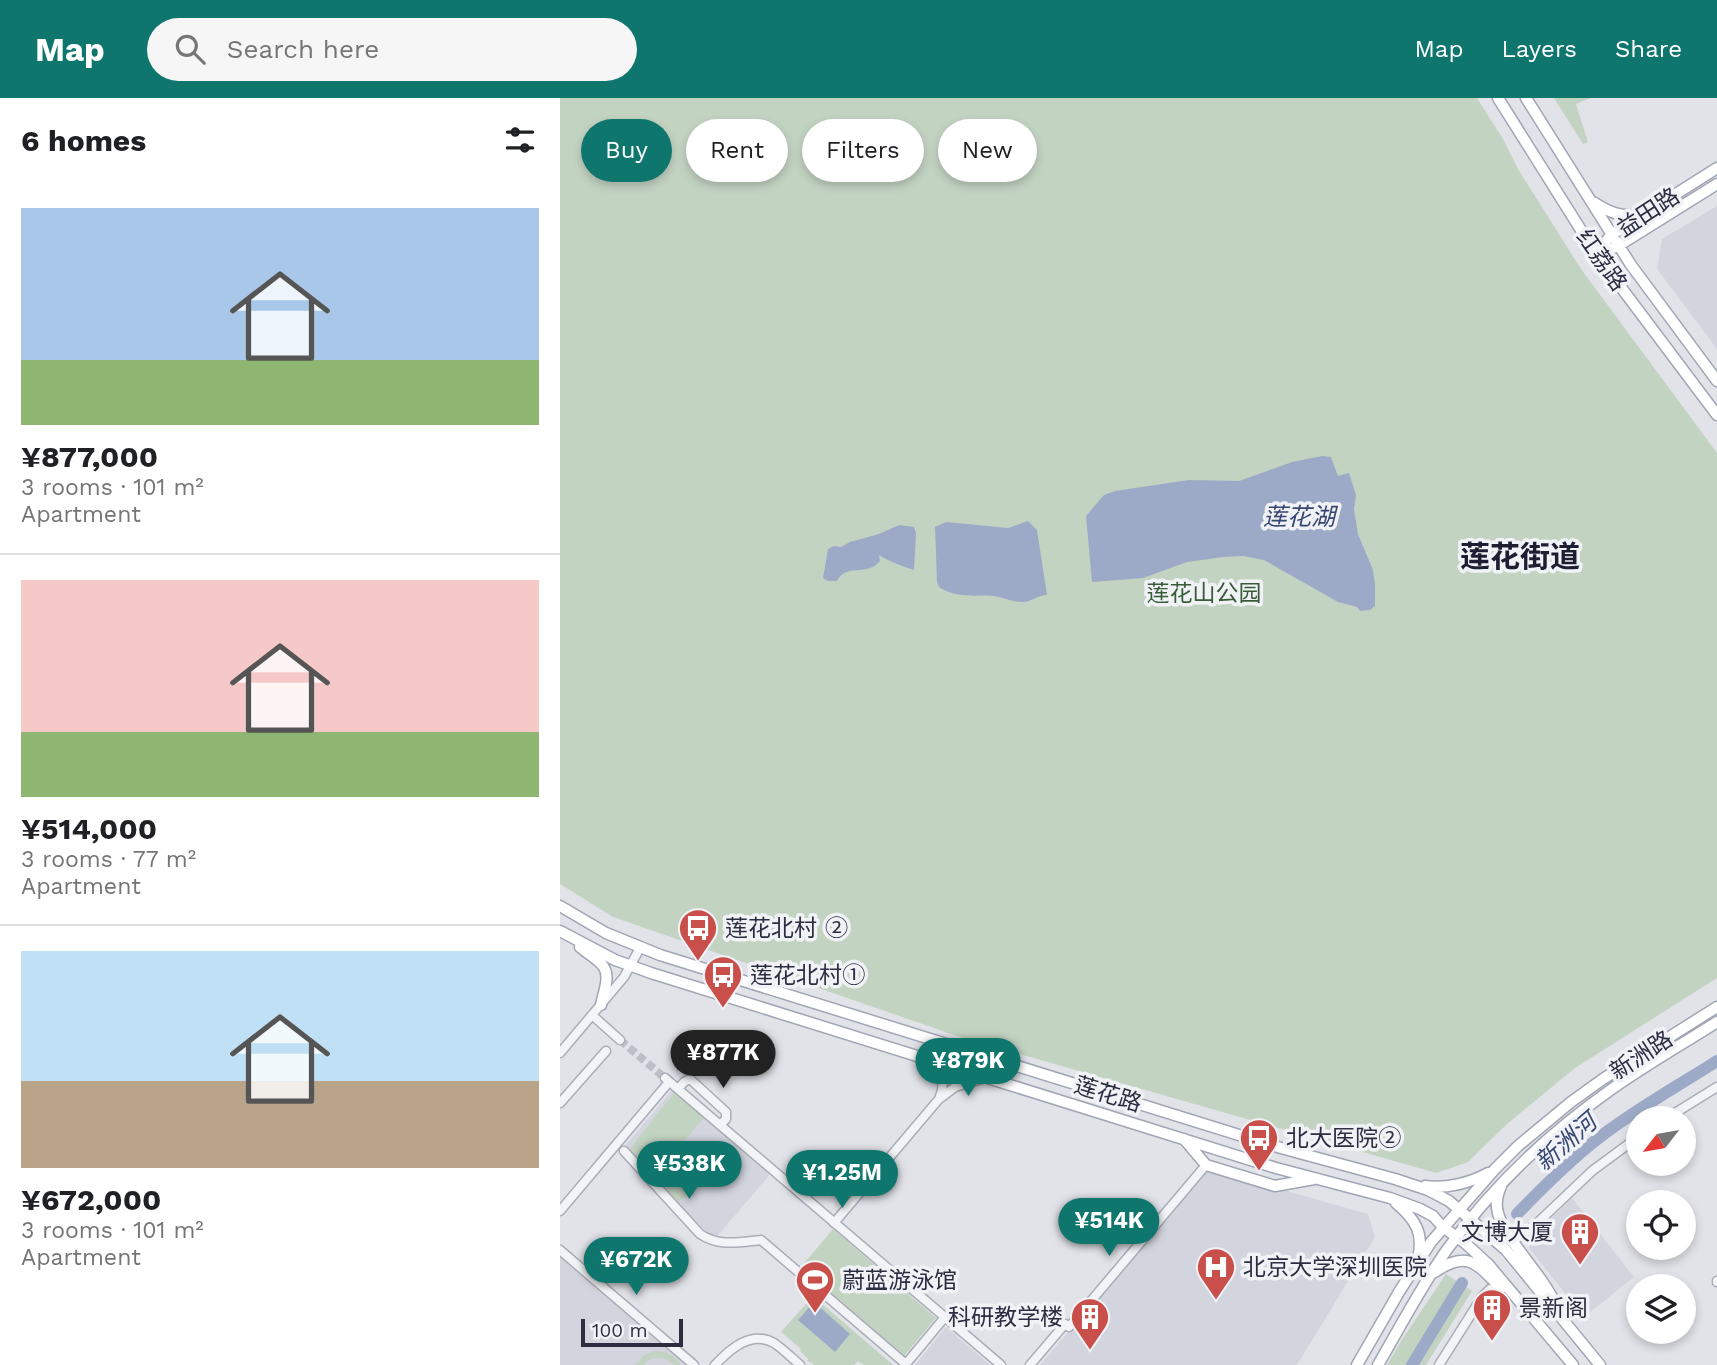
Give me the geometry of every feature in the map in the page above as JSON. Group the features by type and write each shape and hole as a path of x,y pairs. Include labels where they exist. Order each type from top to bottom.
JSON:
{"main road":[{"name":"红荔路","path":"1498,98 1596,254 1717,415"},
{"name":"红荔路","path":"1526,98 1618,246 1717,381"},
{"name":"益田路","path":"1596,254 1611,235 1717,168"},
{"name":"益田路","path":"1596,254 1618,246 1717,184"},
{"path":"1590,200 1617,215 1645,213"},
{"name":"莲花路","path":"560,906 598,929 640,948 1281,1148 1406,1182 1439,1195 1506,1250 1600,1365"},
{"name":"莲花路","path":"560,931 630,966 1183,1139 1390,1198 1429,1213 1488,1264 1570,1362"},
{"path":"573,939 606,971 601,1005"},
{"name":"新洲路","path":"1357,1365 1417,1264 1443,1227 1518,1146 1570,1102 1717,1007"},
{"name":"新洲路","path":"1378,1365 1457,1237 1504,1181 1550,1137 1589,1105 1717,1022"},
{"path":"1183,1139 1206,1165 1275,1185 1318,1179"},
{"path":"1406,1182 1443,1187 1470,1181 1495,1170"},
{"path":"1504,1181 1499,1189 1499,1217 1547,1287 1558,1311"},
{"path":"1390,1198 1408,1213 1415,1224 1420,1241 1417,1264"},
{"path":"1432,1274 1447,1265 1462,1261 1473,1262 1519,1300"}],"street":[{"path":"560,1053 624,977 640,948"},
{"path":"592,1015 620,1040"},
{"path":"560,1104 606,1051"},
{"path":"931,1060 943,1085 939,1099"},
{"path":"834,1223 939,1099 955,1087 986,1077"},
{"path":"678,1089 690,1079 726,1112 726,1119 720,1125"},
{"path":"560,1210 667,1080 1000,1365"},
{"path":"1686,1106 1717,1087"},
{"path":"1510,1235 1514,1238 1520,1237 1531,1229 1592,1171 1626,1146"},
{"path":"624,1151 700,1234 720,1243 761,1240 906,1365 945,1317"},
{"path":"1030,1365 1065,1324 1069,1327 1206,1165"},
{"path":"1524,1255 1523,1244 1531,1229"},
{"path":"560,1250 694,1365"},
{"path":"1482,1297 1484,1270"},
{"path":"1439,1365 1482,1297 1490,1289 1500,1287"},
{"path":"715,1365 734,1347 755,1339 775,1344 800,1365"}],"shaded area":[{"path":"1717,206 1717,349 1657,269 1662,239"},
{"path":"674,1088 771,1173 715,1239 684,1211 624,1147"},
{"name":"北京大学深圳医院","path":"1209,1169 1368,1214 1375,1237 1297,1365 1040,1365"},
{"name":"文博大厦","path":"1572,1198 1632,1274 1626,1274 1626,1283 1584,1317 1529,1248 1536,1233"},
{"path":"560,1256 687,1365 560,1365"},
{"path":"946,1327 990,1365 915,1365"}],"green space":[{"name":"莲花山公园","path":"560,98 1477,98 1581,269 1717,453 1717,978 1575,1068 1507,1124 1468,1162 1436,1173 960,1037 613,917 560,884"},
{"path":"1554,98 1591,98 1576,104 1588,142 1583,144"},
{"path":"674,1093 704,1118 667,1160 692,1188 679,1203 629,1150"},
{"path":"833,1229 936,1318 904,1356 801,1267"},
{"path":"1446,1274 1472,1291 1426,1365 1387,1365 1403,1338"},
{"name":"蔚蓝游泳馆","path":"813,1296 893,1365 864,1365 858,1361 854,1365 814,1365 807,1361 801,1349 781,1332"},
{"path":"655,1351 670,1354 681,1365 674,1365 660,1358 648,1360 646,1365 635,1365 644,1355"}],"water":[{"name":"莲花湖","path":"1322,456 1331,457 1338,476 1349,473 1356,495 1354,509 1358,534 1373,570 1375,585 1375,606 1370,610 1360,611 1357,607 1338,602 1264,560 1243,556 1187,562 1143,578 1092,582 1086,516 1104,495 1189,480 1239,481 1292,462"},
{"path":"1028,521 1037,530 1047,595 1018,602 994,596 958,594 939,587 935,527 946,522 1008,528"},
{"path":"899,525 914,527 916,533 914,570 879,555 880,561 871,568 847,572 837,581 823,578 828,549 841,547"},
{"path":"814,1302 850,1334 835,1352 798,1320"}],"waterway":[{"name":"新洲河","path":"1517,1214 1557,1174 1600,1137 1717,1061"},
{"name":"新洲河","path":"1412,1365 1462,1283"}],"tunnel":[{"path":"620,1040 665,1078"}],"place":[{"name":"莲花北村 ②","path":"698,962"},
{"name":"莲花北村①","path":"723,1009"},
{"name":"北大医院②","path":"1259,1172"},
{"name":"文博大厦","path":"1580,1266"},
{"name":"北京大学深圳医院","path":"1216,1301"},
{"name":"蔚蓝游泳馆","path":"815,1314"},
{"name":"景新阁","path":"1492,1342"},
{"name":"科研教学楼","path":"1090,1351"}],"district":[{"name":"莲花街道","path":"1520,557"}]}
